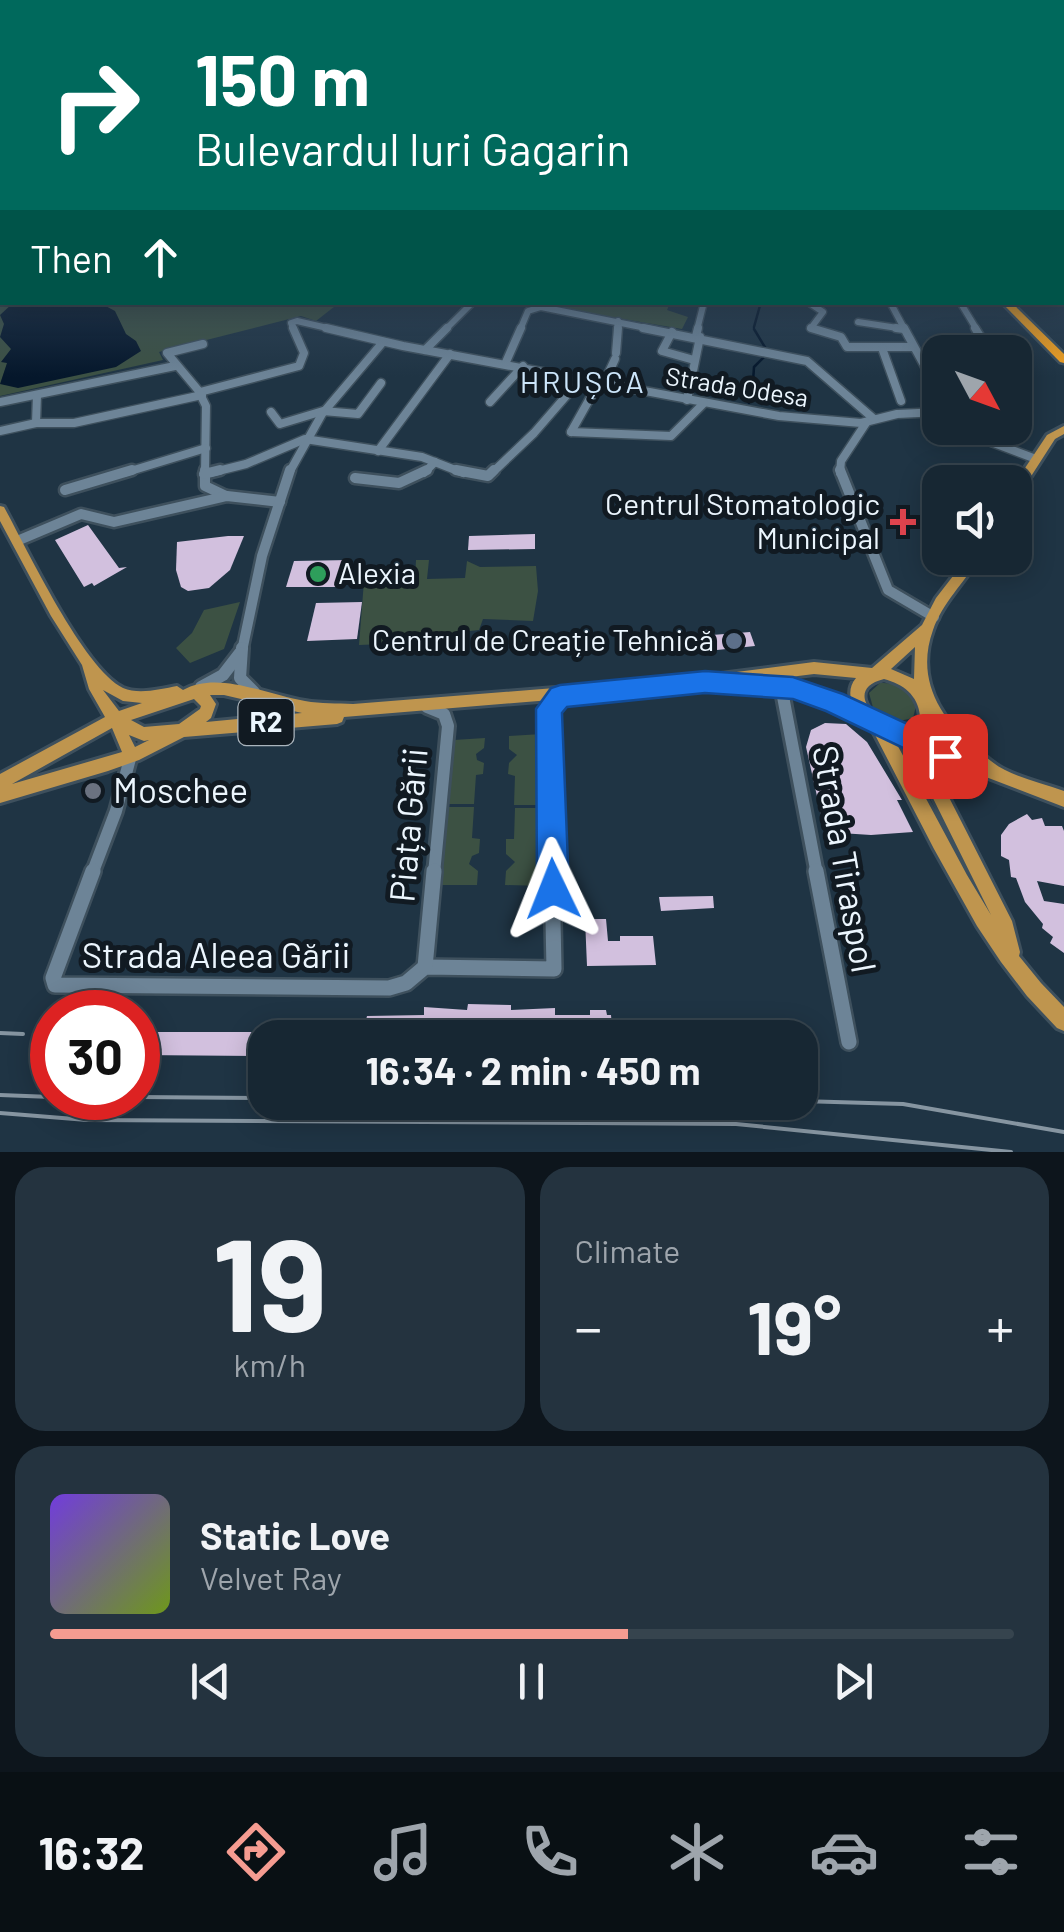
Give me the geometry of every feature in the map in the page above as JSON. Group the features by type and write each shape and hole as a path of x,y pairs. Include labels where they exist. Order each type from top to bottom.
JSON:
{"highway":[{"path":"1008,305 1064,360"},
{"path":"1016,305 1064,351"}],"main road":[{"path":"1032,466 1052,437 1064,428"},
{"path":"0,510 89,666 110,688 124,696 195,690 206,700 208,708 178,733 144,734 115,720"},
{"path":"961,575 930,622 876,674 863,680 856,693 881,726 982,920 1034,990 1064,1020"},
{"path":"930,622 919,668 928,717 923,727 924,765 1006,927 1013,959"},
{"path":"82,736 97,714 98,699 89,666"},
{"name":"R2","path":"0,782 115,720 195,690 224,689 307,708 353,712 828,668 876,674"},
{"path":"876,674 904,680 925,699 960,746 995,772"},
{"name":"R2","path":"705,682 781,686 816,694 881,726"},
{"path":"98,699 115,720 131,755"},
{"name":"R2","path":"0,795 131,755 178,733 334,718 353,712"},
{"path":"881,726 913,733 923,727"},
{"path":"881,726 967,766 995,772 1064,799"},
{"path":"46,758 44,775 54,779"},
{"path":"933,783 942,769 967,766"}],"street":[{"path":"425,350 470,305"},
{"path":"687,400 703,305"},
{"path":"812,305 823,312 813,330 842,337 849,348 912,347"},
{"path":"892,305 922,364"},
{"path":"962,305 980,335"},
{"path":"506,362 528,311 534,307 698,336 815,364 870,421 841,461 840,473 888,590 930,622"},
{"name":"Strada Odesa","path":"202,396 299,366 304,353 291,325 295,321 580,380 800,418 870,421 922,412"},
{"path":"618,321 615,356 571,432 671,436 704,403"},
{"path":"858,322 904,329"},
{"path":"672,332 662,351 694,360"},
{"path":"261,698 241,680 240,652 262,557 280,502 305,439 383,342"},
{"path":"203,344 167,353 202,396 207,489 227,496 280,502"},
{"path":"882,348 900,401"},
{"path":"378,451 450,354"},
{"path":"0,402 176,366"},
{"path":"490,402 523,366"},
{"path":"204,474 246,464 305,439 434,462 469,475 490,475 580,380"},
{"path":"271,412 280,424 326,410 358,414 380,384"},
{"path":"36,423 37,395"},
{"path":"0,431 36,423 74,423 202,396"},
{"path":"67,430 202,396"},
{"path":"998,445 1036,460"},
{"path":"66,490 206,448"},
{"path":"354,478 406,484 420,478 434,462"},
{"path":"17,541 81,514 114,522 227,496"},
{"path":"195,690 224,675 240,652"},
{"name":"Strada Tiraspol","path":"781,686 850,1042"},
{"name":"Strada Aleea Gării","path":"131,755 116,811 53,978 54,985 390,988 406,984 425,967 554,969 549,709 555,699 572,694"},
{"name":"Piața Gării","path":"421,706 440,710 448,726 425,967"}],"green space":[{"path":"0,305 336,305 316,321 301,316 159,352 163,360 0,396"},
{"path":"540,305 669,305 667,310 688,317 682,329"},
{"path":"416,560 429,560 427,579 465,578 467,561 480,567 536,566 538,591 533,621 483,619 479,630 461,632 459,641 359,645 364,581 415,579"},
{"path":"240,602 224,649 190,663 176,648 192,633 204,610"},
{"path":"880,683 906,691 916,706 913,718 895,722 874,711 869,693"},
{"path":"542,734 542,805 514,805 515,776 508,774 509,763 517,755 509,749 509,736"},
{"path":"485,738 484,748 476,754 477,760 484,763 483,774 476,775 474,804 448,804 454,740"},
{"path":"448,807 474,807 472,838 480,839 479,853 472,856 469,864 478,871 477,885 441,885"},
{"path":"515,808 542,808 543,886 505,885 506,871 515,862 506,854 506,839 514,839"}],"water":[{"path":"11,305 104,305 115,311 126,334 141,351 116,367 18,388 0,384 7,363 1,362 11,349 0,337 4,324 0,315"}],"building":[{"path":"88,525 119,568 127,567 94,586 92,583 84,587 55,540"},
{"path":"535,534 535,549 468,550 469,536"},
{"path":"244,536 230,570 209,588 188,591 181,587 176,570 177,542"},
{"name":"Alexia","path":"349,560 343,587 286,587 294,561"},
{"path":"362,602 357,639 307,641 316,603"},
{"name":"Centrul de Creație Tehnică","path":"750,632 755,646 717,650 712,635"},
{"path":"825,723 846,724 867,742 902,800 897,800 913,832 825,832 806,747 811,730"},
{"path":"1027,814 1032,820 1042,818 1045,826 1062,826 1064,831 1064,886 1037,881 1044,901 1064,904 1064,953 1050,943 1053,937 1025,902 1016,878 1011,877 1009,860 1001,856 1001,835 1009,824"},
{"path":"713,896 714,908 661,911 659,897"},
{"path":"585,919 606,919 608,941 620,941 620,936 653,936 656,965 587,966"},
{"path":"468,1004 511,1005 511,1010 555,1008 555,1015 590,1015 590,1010 606,1010 611,1020 366,1020 367,1016 424,1015 424,1007 467,1010"},
{"path":"160,1032 248,1032 248,1056 160,1055"}],"waterway":[{"path":"754,327 760,305"},
{"path":"754,329 766,349"},
{"path":"749,403 747,389 753,382 754,367 766,355"}],"railway":[{"path":"0,1033 23,1034"},
{"path":"0,1095 30,1096"},
{"path":"160,1097 248,1098"},
{"path":"818,1102 903,1104 1064,1132"},
{"path":"0,1113 87,1120 736,1124 1011,1152"}],"place":[{"name":"Centrul Stomatologic Municipal","path":"903,522"},
{"name":"Alexia","path":"318,574"},
{"name":"Centrul de Creație Tehnică","path":"734,641"},
{"name":"Moschee","path":"93,791"}],"district":[{"name":"HRUȘCA","path":"583,383"}],"route":[{"path":"553,889 549,709 560,696 705,682 793,688 834,702 945,756"}]}
